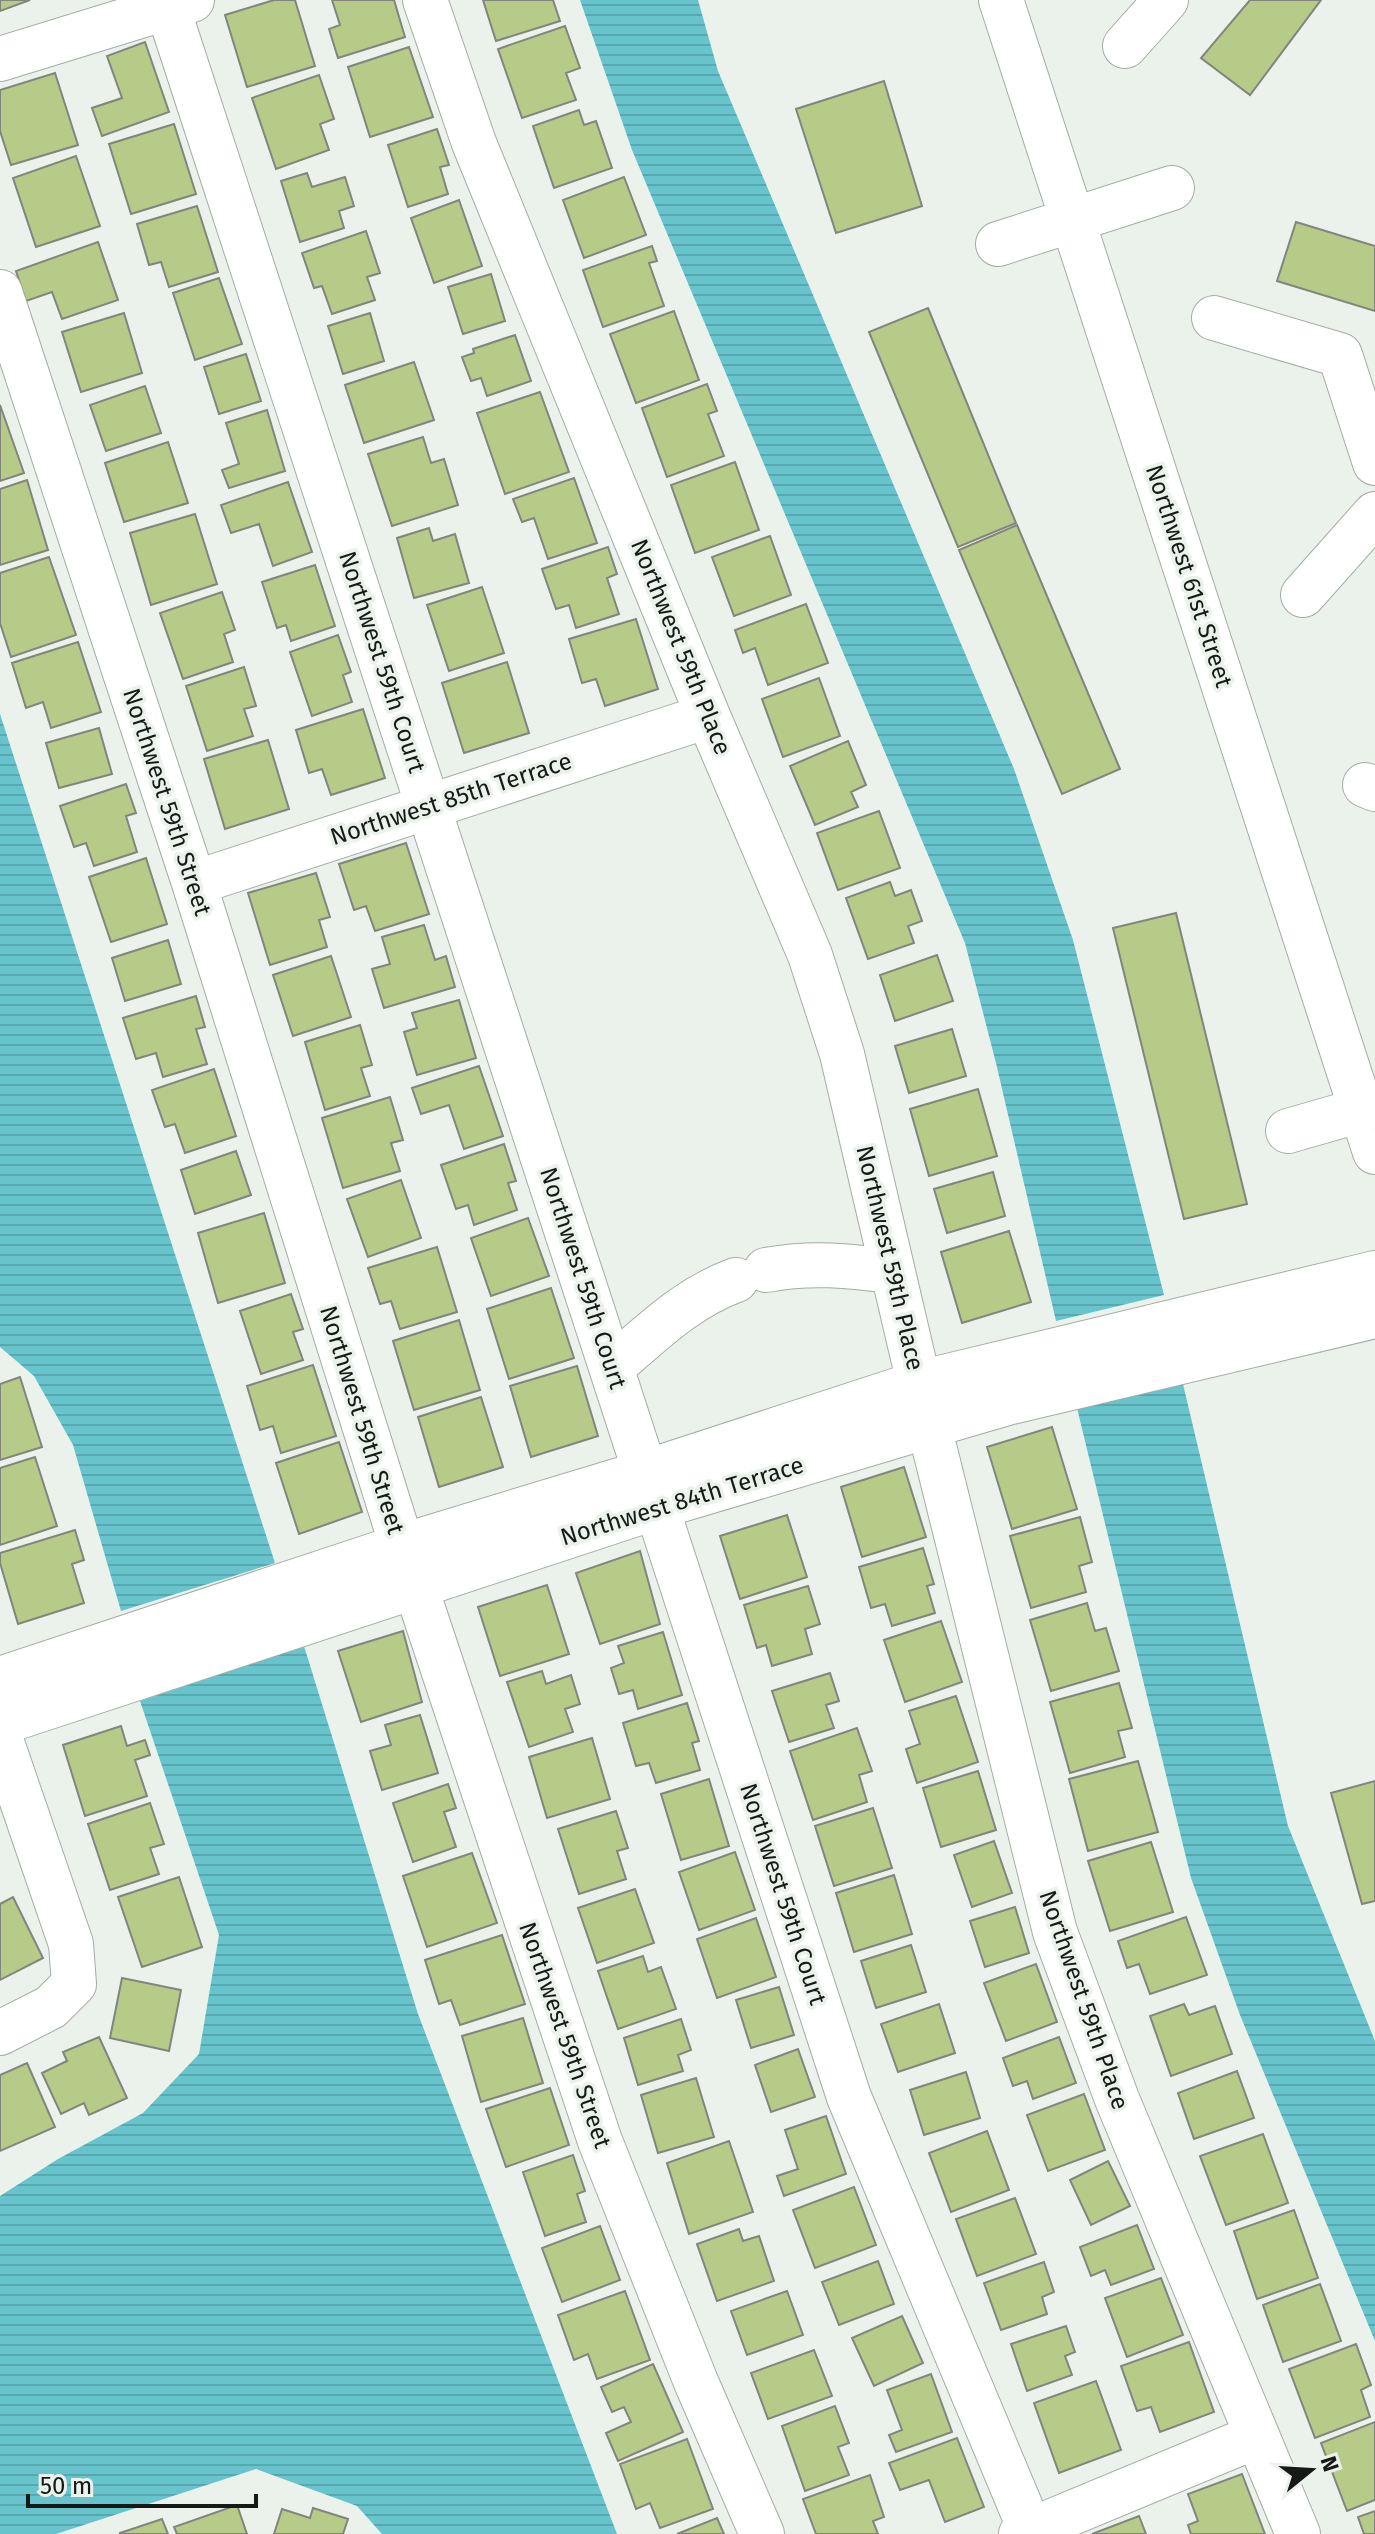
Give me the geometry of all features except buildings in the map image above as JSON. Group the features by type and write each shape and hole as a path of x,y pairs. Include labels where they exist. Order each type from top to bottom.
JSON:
{"street":[{"name":"Northwest 59th Place","path":"425,0 474,143 708,716 810,955 842,1054 929,1426 1055,1932 1117,2099 1298,2534"},
{"name":"Northwest 61st Street","path":"1001,0 1369,1108 1375,1152"},
{"path":"1125,46 1166,0"},
{"path":"0,59 180,4"},
{"name":"Northwest 59th Court","path":"180,4 429,806 849,2097 1028,2533"},
{"path":"998,244 1172,188"},
{"name":"Northwest 59th Street","path":"0,292 194,883 408,1566 600,2141 696,2382 762,2534"},
{"path":"1214,318 1340,355 1375,463"},
{"path":"1303,595 1375,514"},
{"name":"Northwest 85th Terrace","path":"194,883 708,716"},
{"path":"1288,1131 1369,1108"},
{"path":"612,1367 678,1310 709,1290 751,1275 794,1265 828,1264 893,1272"},
{"name":"Northwest 84th Terrace","path":"0,1679 408,1566 651,1490 919,1383 1375,1273"},
{"name":"Northwest 84th Terrace","path":"651,1490 929,1426 1011,1402 1375,1316"},
{"name":"Northwest 84th Terrace","path":"0,1723 408,1566"},
{"path":"0,1737 71,1944 74,1984 51,2007 0,2033"},
{"path":"1028,2533 1257,2436"}],"water":[{"path":"580,0 698,0 718,71 1014,769 1073,940 1164,1295 1056,1321 965,943 632,150"},
{"path":"0,714 275,1563 121,1611 73,1445 34,1376 0,1347"},
{"path":"1182,1380 1288,1826 1375,2041 1375,2341 1240,2015 1191,1878 1077,1408"},
{"path":"304,1646 418,2014 617,2534 382,2534 357,2506 256,2469 56,2534 0,2534 0,2196 58,2159 143,2113 199,2054 219,1935 140,1701"}]}
